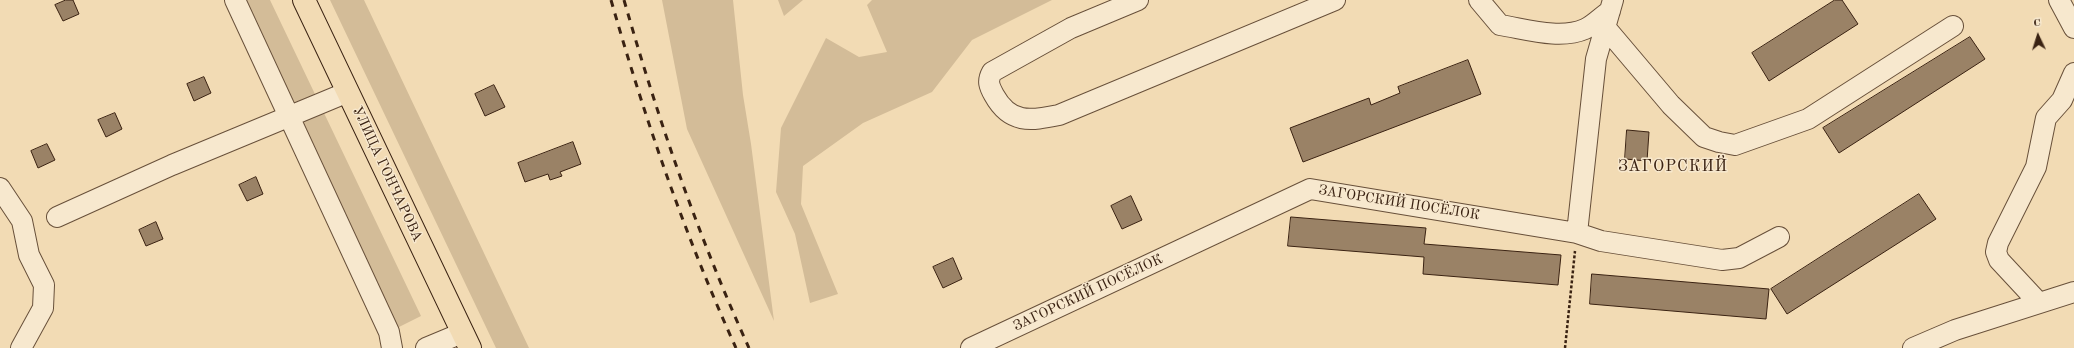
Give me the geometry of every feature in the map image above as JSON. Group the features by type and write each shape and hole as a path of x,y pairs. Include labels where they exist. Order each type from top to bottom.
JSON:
{"main road":[{"name":"УЛИЦА ГОНЧАРОВА","path":"304,0 466,341"}],"street":[{"path":"235,0 389,332 392,348"},
{"path":"1138,0 1071,28 992,72 988,79 989,87 1005,111 1020,118 1038,119 1059,115 1335,0"},
{"path":"1479,0 1500,25 1554,33 1572,33 1586,29 1609,13"},
{"path":"2059,0 2074,28"},
{"path":"1609,13 1671,105 1704,136 1719,142 1735,145 1808,119 1953,26"},
{"path":"1577,232 1596,59 1609,13"},
{"path":"2039,303 1999,260 1996,252 1998,242 2036,167 2046,118 2062,100 2074,73"},
{"path":"57,217 172,165 348,92"},
{"path":"0,188 22,221 29,255 44,285 43,308 21,348"},
{"name":"ЗАГОРСКИЙ ПОСЁЛОК","path":"971,348 1310,189 1577,232 1600,241 1722,260 1739,258 1779,237"},
{"path":"1913,348 1955,330 2074,292"},
{"path":"426,348 466,341"}],"path":[{"path":"1565,348 1577,232"}],"shaded area":[{"path":"239,0 270,0 421,316 395,329"},
{"path":"330,0 364,0 529,348 496,348"},
{"path":"662,0 733,0 743,95 751,144 774,321 687,129"},
{"path":"778,0 803,0 784,16"},
{"path":"872,0 1052,0 972,40 932,92 863,123 803,166 801,204 838,294 810,303 795,234 776,192 781,128 826,38 859,57 887,52 867,5"}],"building":[{"path":"66,0 73,0 79,14 63,21 55,5"},
{"path":"1835,0 1842,0 1858,24 1769,81 1752,53"},
{"path":"1970,37 1985,59 1839,153 1823,128"},
{"path":"1468,60 1481,94 1303,162 1290,128 1369,98 1371,105 1400,93 1398,87"},
{"path":"204,77 211,93 194,101 187,84"},
{"path":"494,85 505,107 485,116 475,94"},
{"path":"115,113 122,129 106,137 98,120"},
{"path":"1627,130 1649,132 1647,161 1625,159"},
{"path":"573,142 581,164 560,172 562,176 550,180 548,174 525,182 518,163"},
{"path":"47,144 55,160 38,168 31,151"},
{"path":"256,177 263,194 247,201 239,185"},
{"path":"1919,194 1936,219 1787,314 1771,289"},
{"path":"1131,196 1142,220 1122,229 1111,206"},
{"path":"1291,217 1426,228 1424,244 1561,255 1558,285 1423,274 1424,257 1288,246"},
{"path":"156,222 163,239 146,246 139,230"},
{"path":"953,258 962,279 943,288 933,267"},
{"path":"1592,274 1769,289 1766,319 1590,304"}],"railway":[{"path":"611,0 667,177 717,306 736,348"},
{"path":"624,0 680,177 730,306 749,348"}],"district":[{"name":"ЗАГОРСКИЙ","path":"1673,167"}]}
